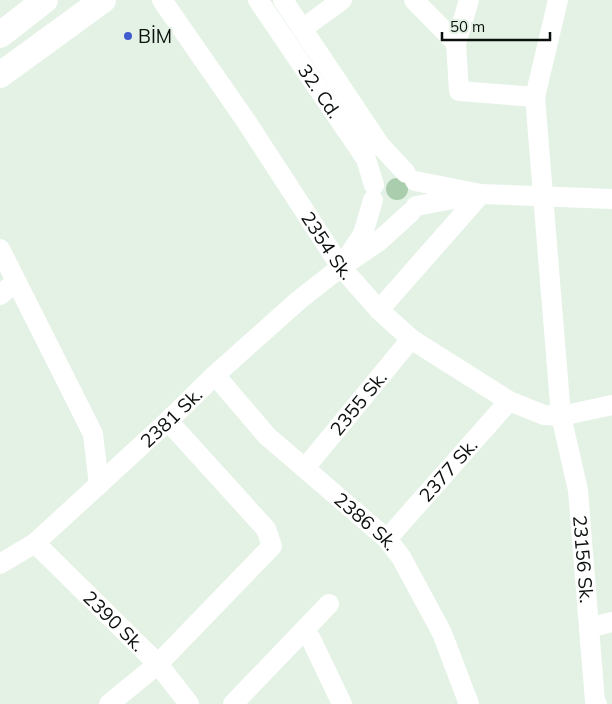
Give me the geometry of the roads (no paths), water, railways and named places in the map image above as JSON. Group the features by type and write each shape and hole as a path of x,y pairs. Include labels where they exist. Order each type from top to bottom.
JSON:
{"main road":[{"path":"0,36 45,0"},
{"path":"0,75 103,0"}],"street":[{"name":"2354 Sk.","path":"162,0 246,121 341,267 379,310 410,338 509,400 544,414 561,416"},
{"name":"32. Cd.","path":"258,0 366,160 373,192"},
{"name":"32. Cd.","path":"283,0 380,145 411,177"},
{"path":"302,29 342,0"},
{"path":"414,0 456,43"},
{"path":"469,0 456,43 459,91 535,97"},
{"name":"23156 Sk.","path":"558,0 535,97 561,416 578,490 589,628 598,701"},
{"path":"341,267 363,234 378,178 391,171 399,170 411,177 481,194 612,199"},
{"path":"341,267 378,242 413,209 419,199 419,191 411,177"},
{"path":"373,192 376,207 381,213 396,217 404,216 413,209 481,194"},
{"path":"379,310 481,194"},
{"path":"0,250 93,434 99,485"},
{"name":"2381 Sk.","path":"0,564 35,543 168,421 215,375 299,300 341,267"},
{"path":"0,295 16,282"},
{"name":"2355 Sk.","path":"305,468 410,338"},
{"name":"2386 Sk.","path":"215,375 267,436 387,539 401,557 442,633 469,704"},
{"name":"2377 Sk.","path":"387,539 509,400"},
{"path":"561,416 612,405"},
{"path":"109,704 158,664 272,546 266,529 168,421"},
{"name":"2390 Sk.","path":"35,543 158,664 189,704"},
{"path":"233,704 329,604"},
{"path":"589,628 612,622"},
{"path":"301,633 311,639 342,704"}],"place":[{"name":"BİM","path":"128,36"}]}
